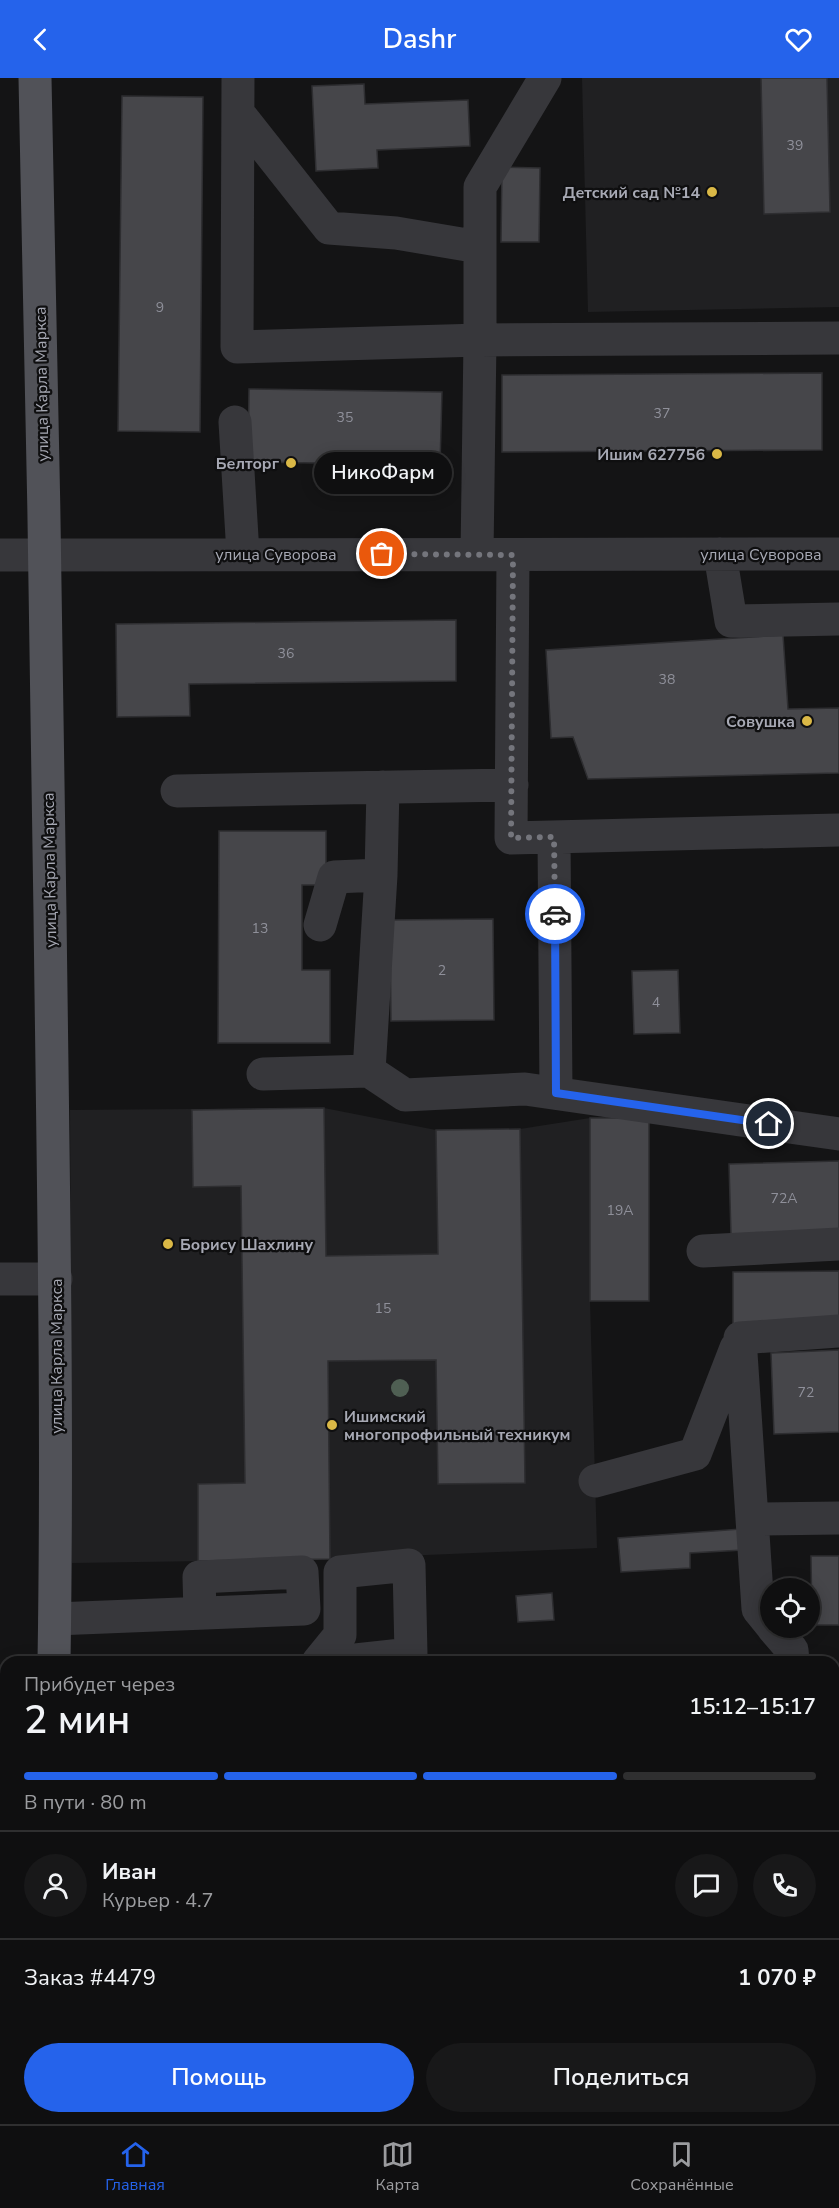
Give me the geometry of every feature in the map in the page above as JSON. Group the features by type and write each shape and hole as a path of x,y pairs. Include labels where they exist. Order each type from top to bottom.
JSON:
{"main road":[{"name":"улица Карла Маркса","path":"35,78 56,1279 57,1490 54,1656"}],"street":[{"path":"238,78 237,347 480,340 839,338"},
{"path":"477,554 480,187 544,78"},
{"path":"238,114 329,228 396,233 479,247"},
{"path":"235,422 243,554"},
{"path":"720,554 731,621 839,619"},
{"name":"улица Суворова","path":"0,555 839,554"},
{"path":"513,555 511,838 839,830"},
{"path":"177,791 512,785"},
{"path":"369,1071 381,875 383,787"},
{"path":"554,837 556,1093"},
{"path":"320,925 334,877 381,875"},
{"path":"263,1074 369,1071 405,1095 525,1089 839,1134"},
{"path":"703,1251 839,1244"},
{"path":"0,1279 56,1279"},
{"path":"740,1338 839,1331"},
{"path":"595,1481 695,1454 740,1338"},
{"path":"740,1338 758,1609 760,1611"},
{"path":"752,1519 839,1518"},
{"path":"323,1656 340,1635 340,1572 410,1565 411,1654 392,1656"},
{"path":"55,1619 200,1613"},
{"path":"782,1638 792,1650 792,1656"}],"shaded area":[{"name":"Детский сад №14","path":"582,78 839,78 839,307 588,312"},
{"name":"Ишимский многопрофильный техникум","path":"324,1108 436,1130 520,1129 590,1118 590,1301 597,1548 330,1559 72,1563 70,1110"}],"building":[{"path":"761,78 827,78 830,212 764,214"},
{"path":"364,84 365,104 468,100 470,146 377,150 378,168 316,171 312,86"},
{"path":"122,96 203,97 200,432 118,431"},
{"path":"502,167 540,168 539,242 501,242"},
{"path":"822,373 822,450 502,452 502,375"},
{"path":"249,389 442,392 440,465 248,462"},
{"path":"456,620 456,681 189,684 190,716 117,717 116,624"},
{"path":"783,635 788,709 839,708 839,773 588,779 573,737 551,738 546,650"},
{"path":"219,831 326,831 326,885 302,885 302,970 330,970 330,1043 218,1043"},
{"path":"493,919 494,1020 391,1021 390,920"},
{"path":"678,970 680,1033 634,1034 632,971"},
{"path":"324,1108 326,1256 438,1254 436,1130 520,1129 525,1483 438,1484 436,1360 328,1361 330,1559 198,1561 198,1484 245,1483 241,1186 193,1187 192,1110"},
{"path":"590,1118 649,1118 649,1301 590,1301"},
{"path":"839,1161 839,1232 731,1235 729,1164"},
{"path":"839,1271 839,1322 733,1324 733,1272"},
{"path":"839,1350 839,1432 774,1434 771,1353"},
{"path":"741,1529 743,1550 690,1553 690,1568 621,1572 618,1538"},
{"path":"811,1556 839,1556 839,1625 820,1625 820,1578 811,1578"},
{"path":"552,1593 554,1620 518,1622 516,1596"}],"way so far":[{"path":"382,554 513,555 511,838 554,837 555,914"}],"place":[{"name":"Детский сад №14","path":"712,192"},
{"name":"Ишим 627756","path":"717,454"},
{"name":"Белторг","path":"291,463"},
{"name":"НикоФарм","path":"382,554"},
{"name":"Совушка","path":"807,721"},
{"name":"Борису Шахлину","path":"168,1244"},
{"name":"Ишимский многопрофильный техникум","path":"332,1425"}],"route":[{"path":"555,914 556,1093 769,1124"}]}
